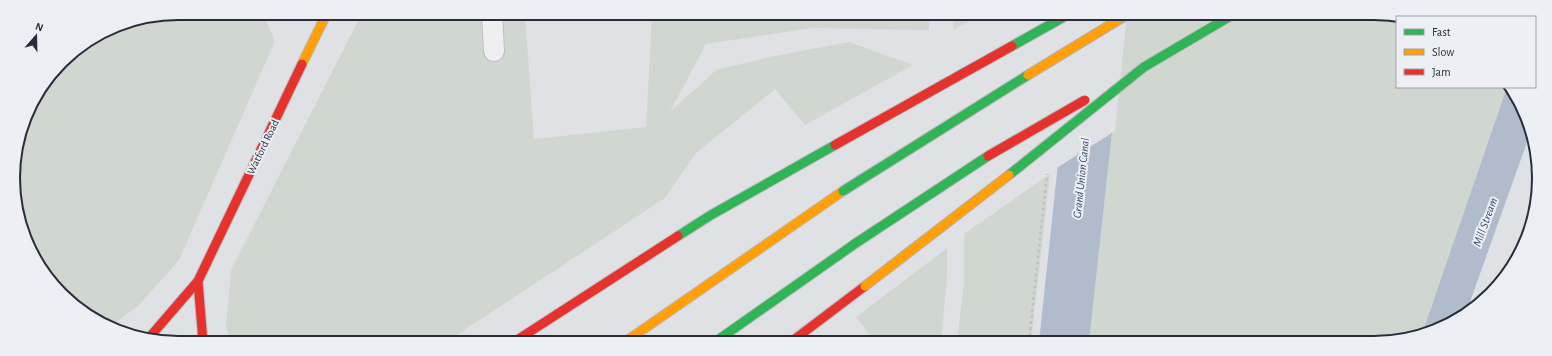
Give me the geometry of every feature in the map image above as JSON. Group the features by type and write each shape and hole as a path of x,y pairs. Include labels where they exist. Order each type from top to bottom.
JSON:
{"main road":[{"name":"Watford Road","path":"152,334 198,281 324,20"},
{"path":"523,336 711,215 1058,20"},
{"path":"634,336 843,191 1118,20"},
{"path":"724,336 856,243 994,152 1224,20"},
{"path":"799,336 1022,165 1144,67"},
{"path":"198,281 203,336"}],"street":[{"path":"492,20 494,51"}],"path":[{"path":"1030,336 1048,169"}],"shaded area":[{"path":"168,20 266,20 275,41 179,260 138,306 115,323 99,315 66,290 47,266 36,248 28,229 21,199 20,168 25,137 36,108 47,90 66,66 99,41 127,28"},
{"path":"358,20 525,20 534,139 646,127 652,20 929,20 929,30 812,28 706,44 670,112 716,70 775,56 849,42 913,65 805,125 775,89 696,153 665,198 455,336 228,336 226,327 231,270"},
{"path":"954,20 972,20 953,30"},
{"path":"1124,20 1395,21 1396,88 1504,88 1506,91 1424,328 1384,336 1090,336"},
{"path":"1050,174 1032,336 958,336 964,284 964,234"},
{"path":"947,248 947,278 942,336 870,336 856,317"}],"water":[{"name":"Grand Union Canal","path":"1073,20 1124,20 1090,336 1040,336"},
{"name":"Mill Stream","path":"1506,91 1516,108 1528,140 1469,303 1444,320 1424,328"}],"pier":[{"path":"1071,20 1126,20 1115,131 1055,169"}],"traffic: fast":[{"path":"1012,46 1058,20"},
{"path":"1144,67 1224,20"},
{"path":"1009,175 1144,67"},
{"path":"843,191 1028,75"},
{"path":"678,236 711,215 835,145"},
{"path":"856,243 988,156"},
{"path":"724,336 856,243"}],"traffic: slow":[{"path":"302,64 324,20"},
{"path":"1028,75 1118,20"},
{"path":"865,286 1009,175"},
{"path":"634,336 843,191"}],"traffic: jam":[{"path":"835,145 1012,46"},
{"path":"152,334 198,281 302,64"},
{"path":"988,156 1085,100"},
{"path":"523,336 678,236"},
{"path":"198,281 203,336"},
{"path":"799,336 865,286"}]}
